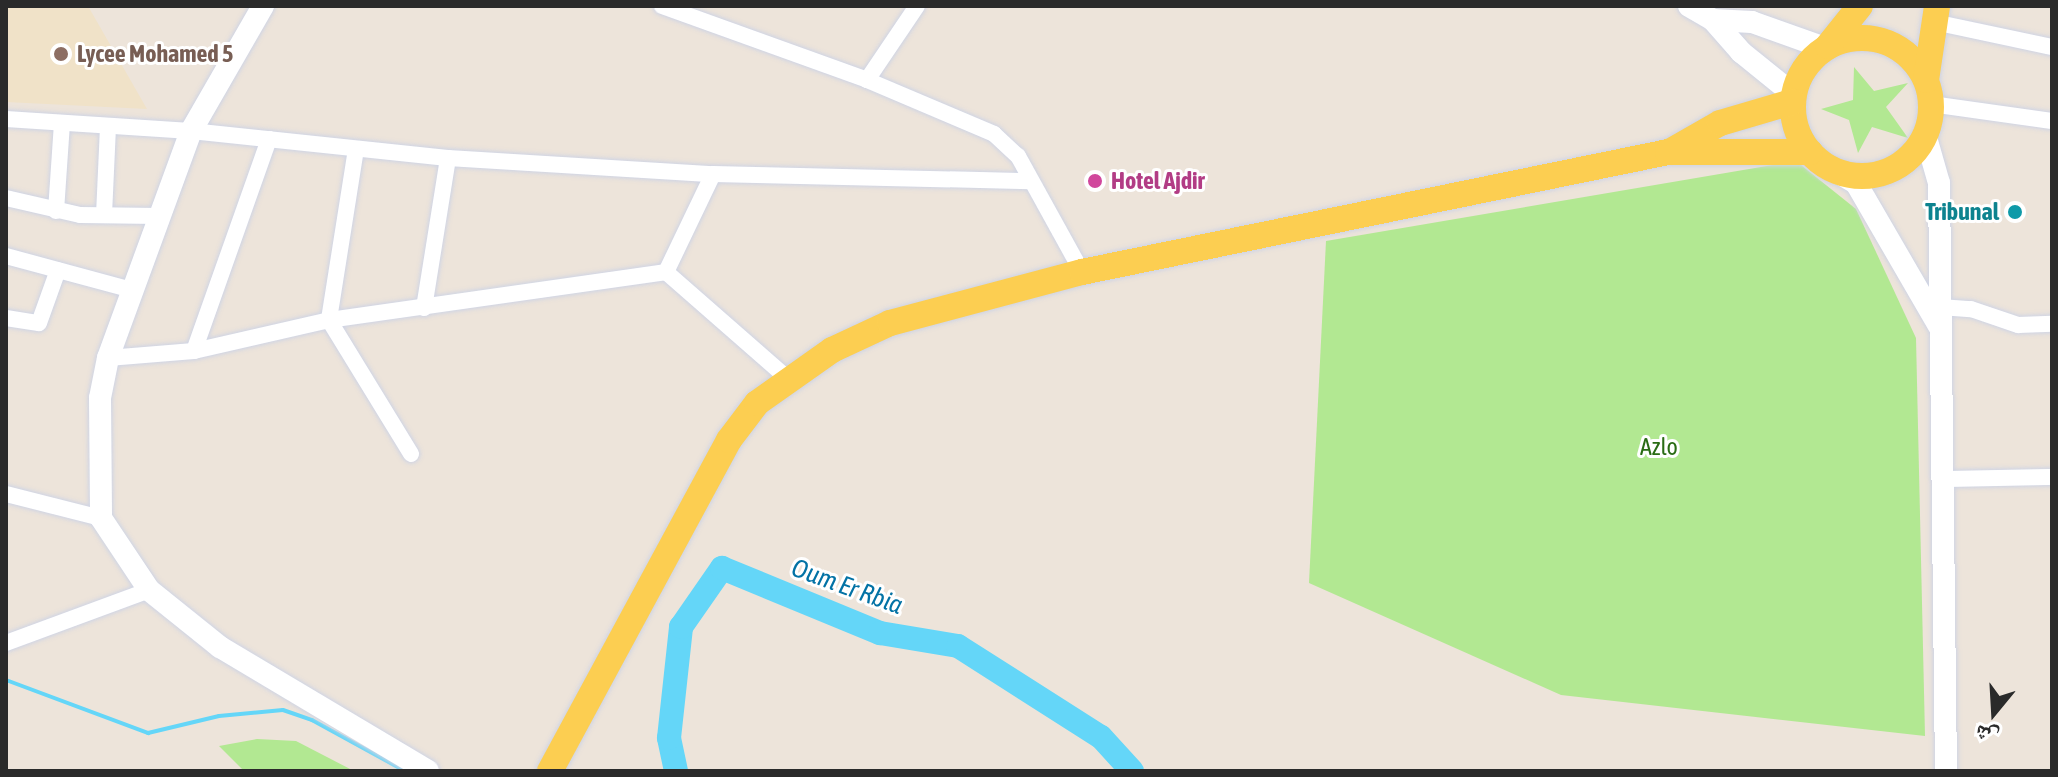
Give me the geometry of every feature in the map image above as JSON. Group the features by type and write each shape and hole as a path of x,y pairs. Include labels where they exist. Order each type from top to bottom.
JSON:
{"main road":[{"path":"1860,6 1802,72 1793,98 1800,137 1810,152 1834,170 1855,175 1897,166 1925,134 1936,14"},
{"path":"1826,47 1865,37 1885,41 1909,57 1929,92"},
{"path":"1668,152 1720,123 1793,98"},
{"path":"550,771 729,440 757,403 787,378 890,323 1082,272 1668,152 1810,152"}],"street":[{"path":"263,6 191,131 108,358 100,398 101,518 149,590 220,647 428,771"},
{"path":"662,6 867,80 994,134 1018,156 1082,272"},
{"path":"867,80 917,6"},
{"path":"1689,6 1713,20 1741,52 1793,98"},
{"path":"1936,14 2052,47"},
{"path":"1713,20 1752,22 1826,47"},
{"path":"1929,92 2052,121"},
{"path":"6,119 191,131 448,158 713,174 1031,181"},
{"path":"56,211 62,123"},
{"path":"104,215 108,126"},
{"path":"1925,134 1939,183 1946,771"},
{"path":"194,351 269,139"},
{"path":"356,149 329,320 331,331 385,405 411,454"},
{"path":"424,308 448,158"},
{"path":"1834,170 1856,183 1942,330"},
{"path":"666,272 713,174"},
{"path":"6,198 56,211 159,216"},
{"path":"6,256 132,290"},
{"path":"6,318 39,323 58,270"},
{"path":"108,358 194,351 329,320 666,272 787,378"},
{"path":"1940,307 1971,309 2018,325 2052,324"},
{"path":"1943,479 2052,477"},
{"path":"6,494 101,518"},
{"path":"6,643 149,590"}],"shaded area":[{"name":"Lycee Mohamed 5","path":"6,6 88,6 147,109 6,102"}],"green space":[{"path":"1854,67 1874,91 1908,83 1886,107 1908,138 1872,127 1858,153 1849,120 1821,109 1853,100"},
{"name":"Azlo","path":"1796,161 1856,209 1916,338 1925,736 1561,695 1309,583 1326,241"},
{"path":"257,739 296,741 354,771 244,771 219,746"}],"waterway":[{"name":"Oum Er Rbia","path":"676,771 669,738 681,627 722,568 880,633 958,646 1101,737 1132,771"},
{"path":"6,680 148,733 219,716 283,710 312,720 405,771"}],"place":[{"name":"Lycee Mohamed 5","path":"61,54"},
{"name":"Hotel Ajdir","path":"1095,181"},
{"name":"Tribunal","path":"2015,212"}]}
